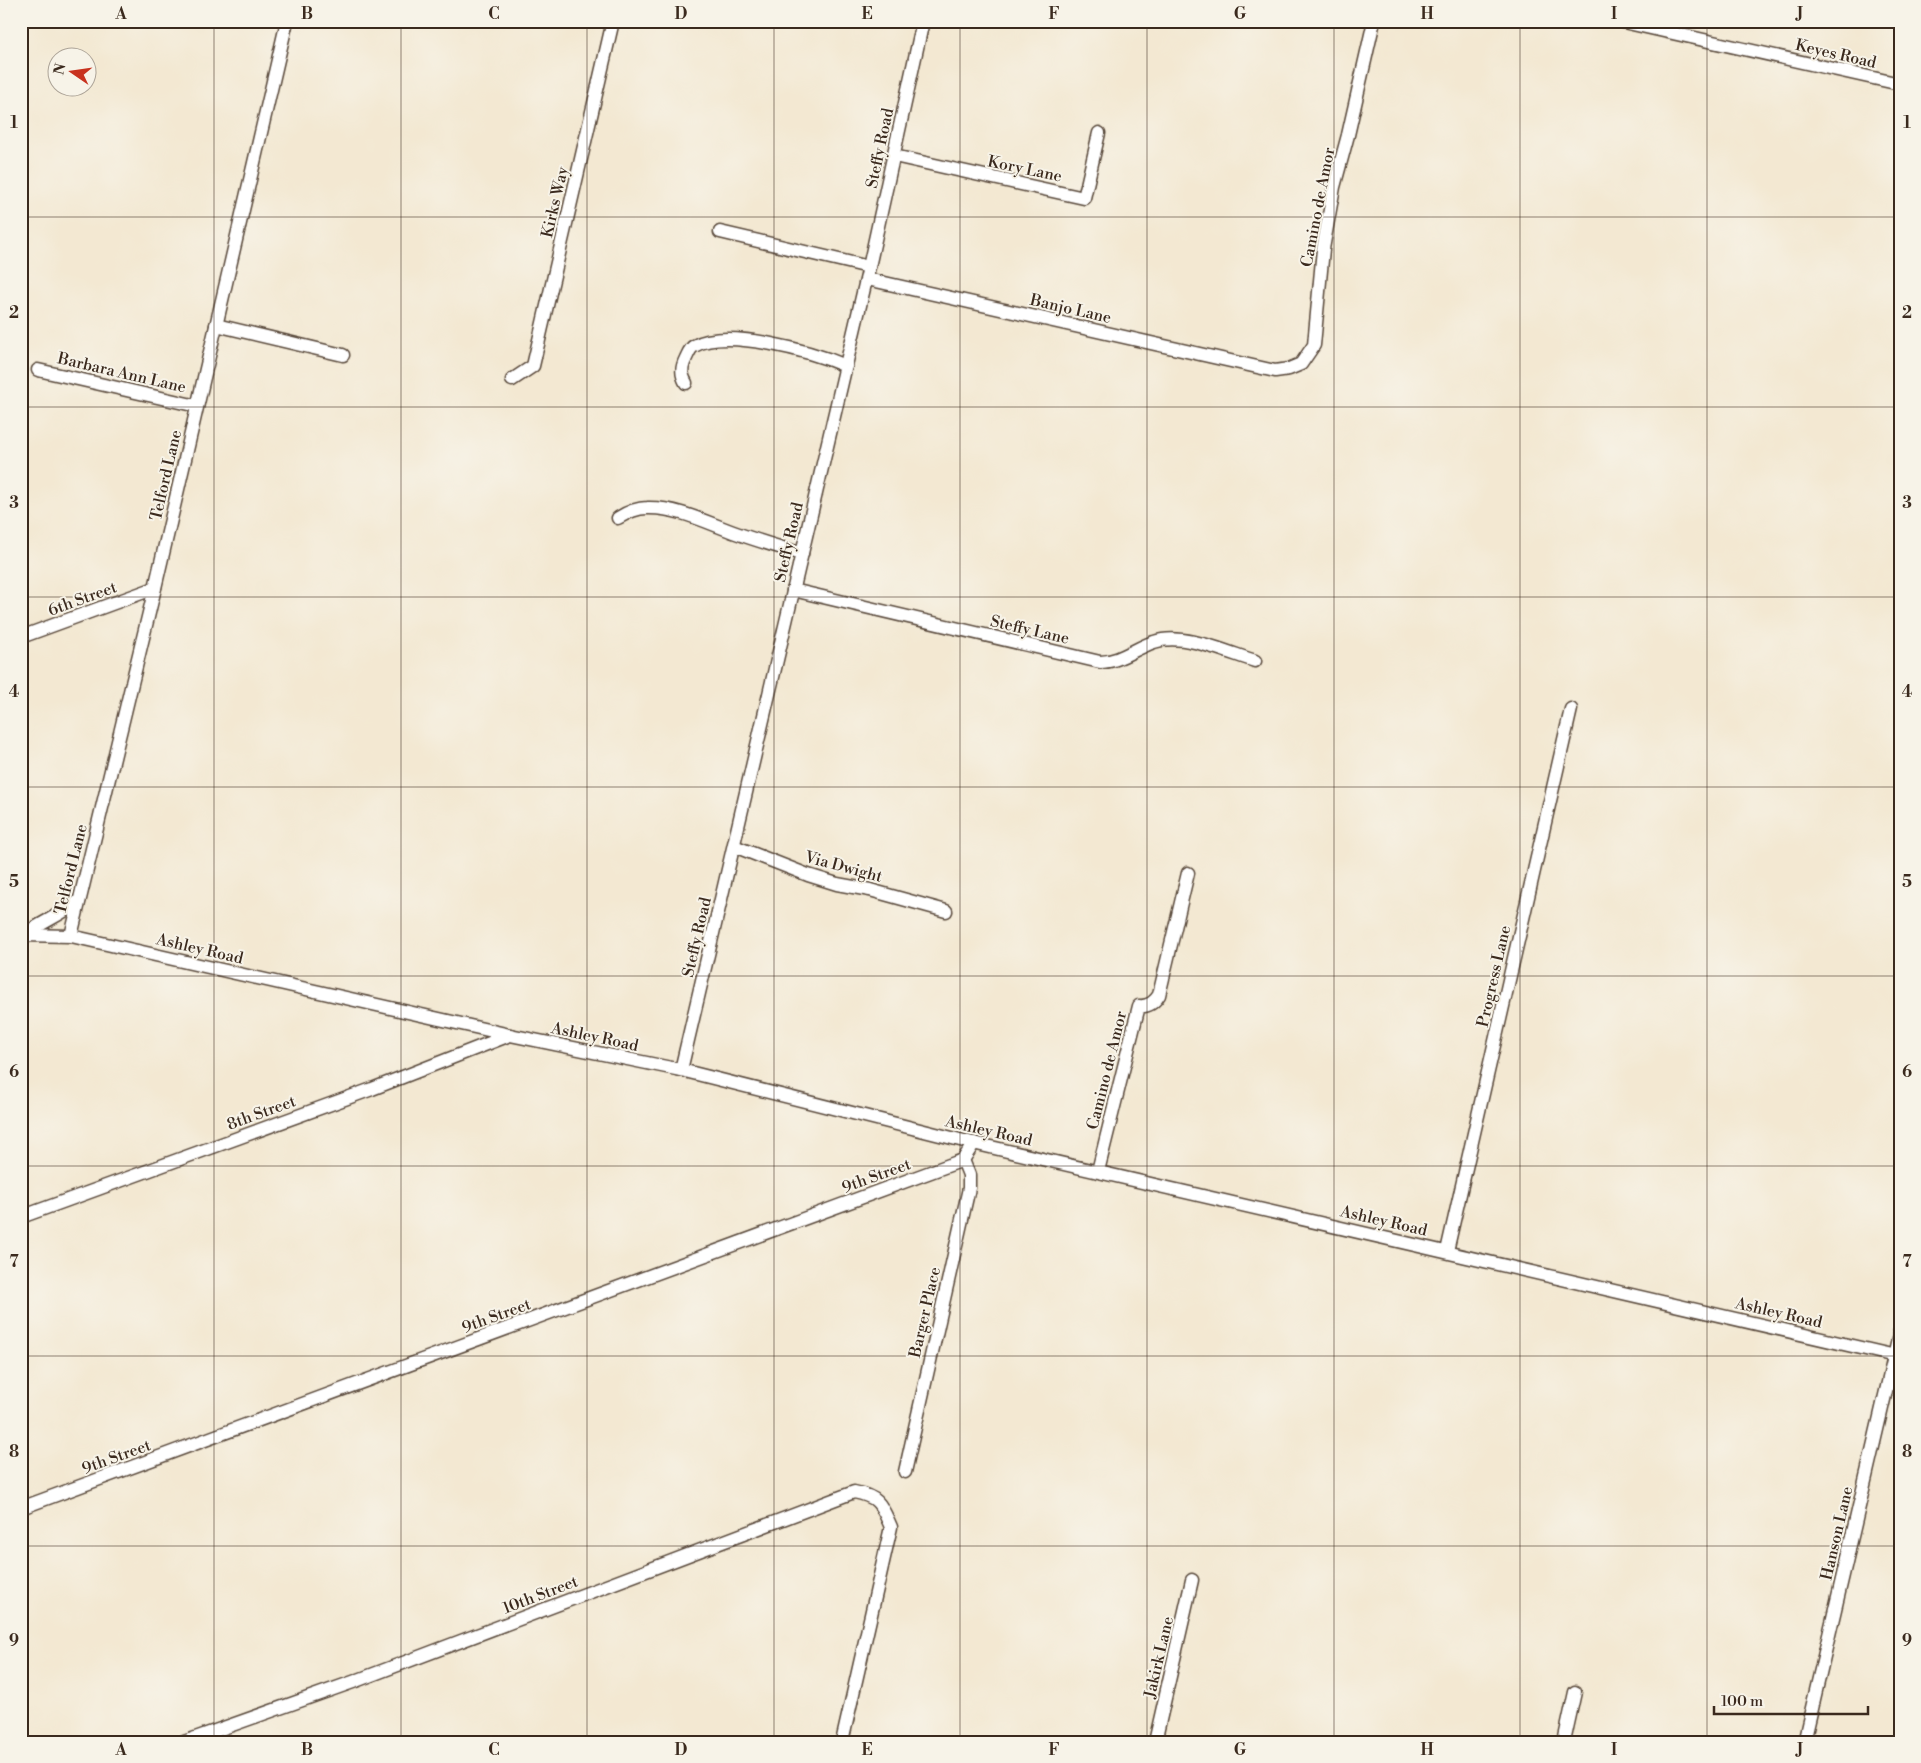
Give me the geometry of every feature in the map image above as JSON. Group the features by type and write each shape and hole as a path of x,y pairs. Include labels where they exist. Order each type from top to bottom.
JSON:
{"street":[{"name":"Telford Lane","path":"71,936 198,406 287,21"},
{"name":"Kirks Way","path":"512,380 533,366 613,21"},
{"name":"Steffy Road","path":"681,1070 868,273 923,21"},
{"name":"Camino de Amor","path":"1268,368 1275,371 1289,370 1301,364 1314,345 1323,249 1334,187 1374,21"},
{"name":"Keyes Road","path":"1619,21 1900,84"},
{"name":"Kory Lane","path":"894,156 1084,198 1100,133"},
{"name":"Banjo Lane","path":"720,232 868,273 1268,368"},
{"path":"216,325 343,355"},
{"path":"686,383 682,376 682,366 692,347 708,340 747,340 769,344 832,360 846,366"},
{"name":"Barbara Ann Lane","path":"38,370 198,406"},
{"path":"618,518 626,513 645,508 659,508 685,514 759,541 802,554"},
{"name":"6th Street","path":"21,637 155,588"},
{"name":"Steffy Lane","path":"793,590 1100,662 1118,660 1156,641 1175,639 1197,643 1256,661"},
{"name":"Progress Lane","path":"1447,1251 1571,709"},
{"name":"Via Dwight","path":"734,846 830,881 946,911"},
{"name":"Camino de Amor","path":"1098,1170 1139,1006 1155,1002 1159,995 1188,873"},
{"path":"23,934 42,922 62,914 79,901"},
{"name":"Ashley Road","path":"23,934 71,936 510,1035 681,1070 974,1143 1098,1170 1897,1356"},
{"name":"8th Street","path":"21,1216 372,1089 510,1035"},
{"path":"963,1160 974,1143"},
{"name":"Barger Place","path":"905,1472 969,1188 969,1175 963,1160"},
{"name":"9th Street","path":"21,1508 963,1160"},
{"name":"Hanson Lane","path":"1804,1742 1897,1356 1900,1331"},
{"name":"10th Street","path":"184,1742 353,1682 854,1492 869,1495 880,1503 891,1527 842,1742"},
{"name":"Jakirk Lane","path":"1155,1742 1192,1580"},
{"path":"1564,1742 1575,1692"}]}
